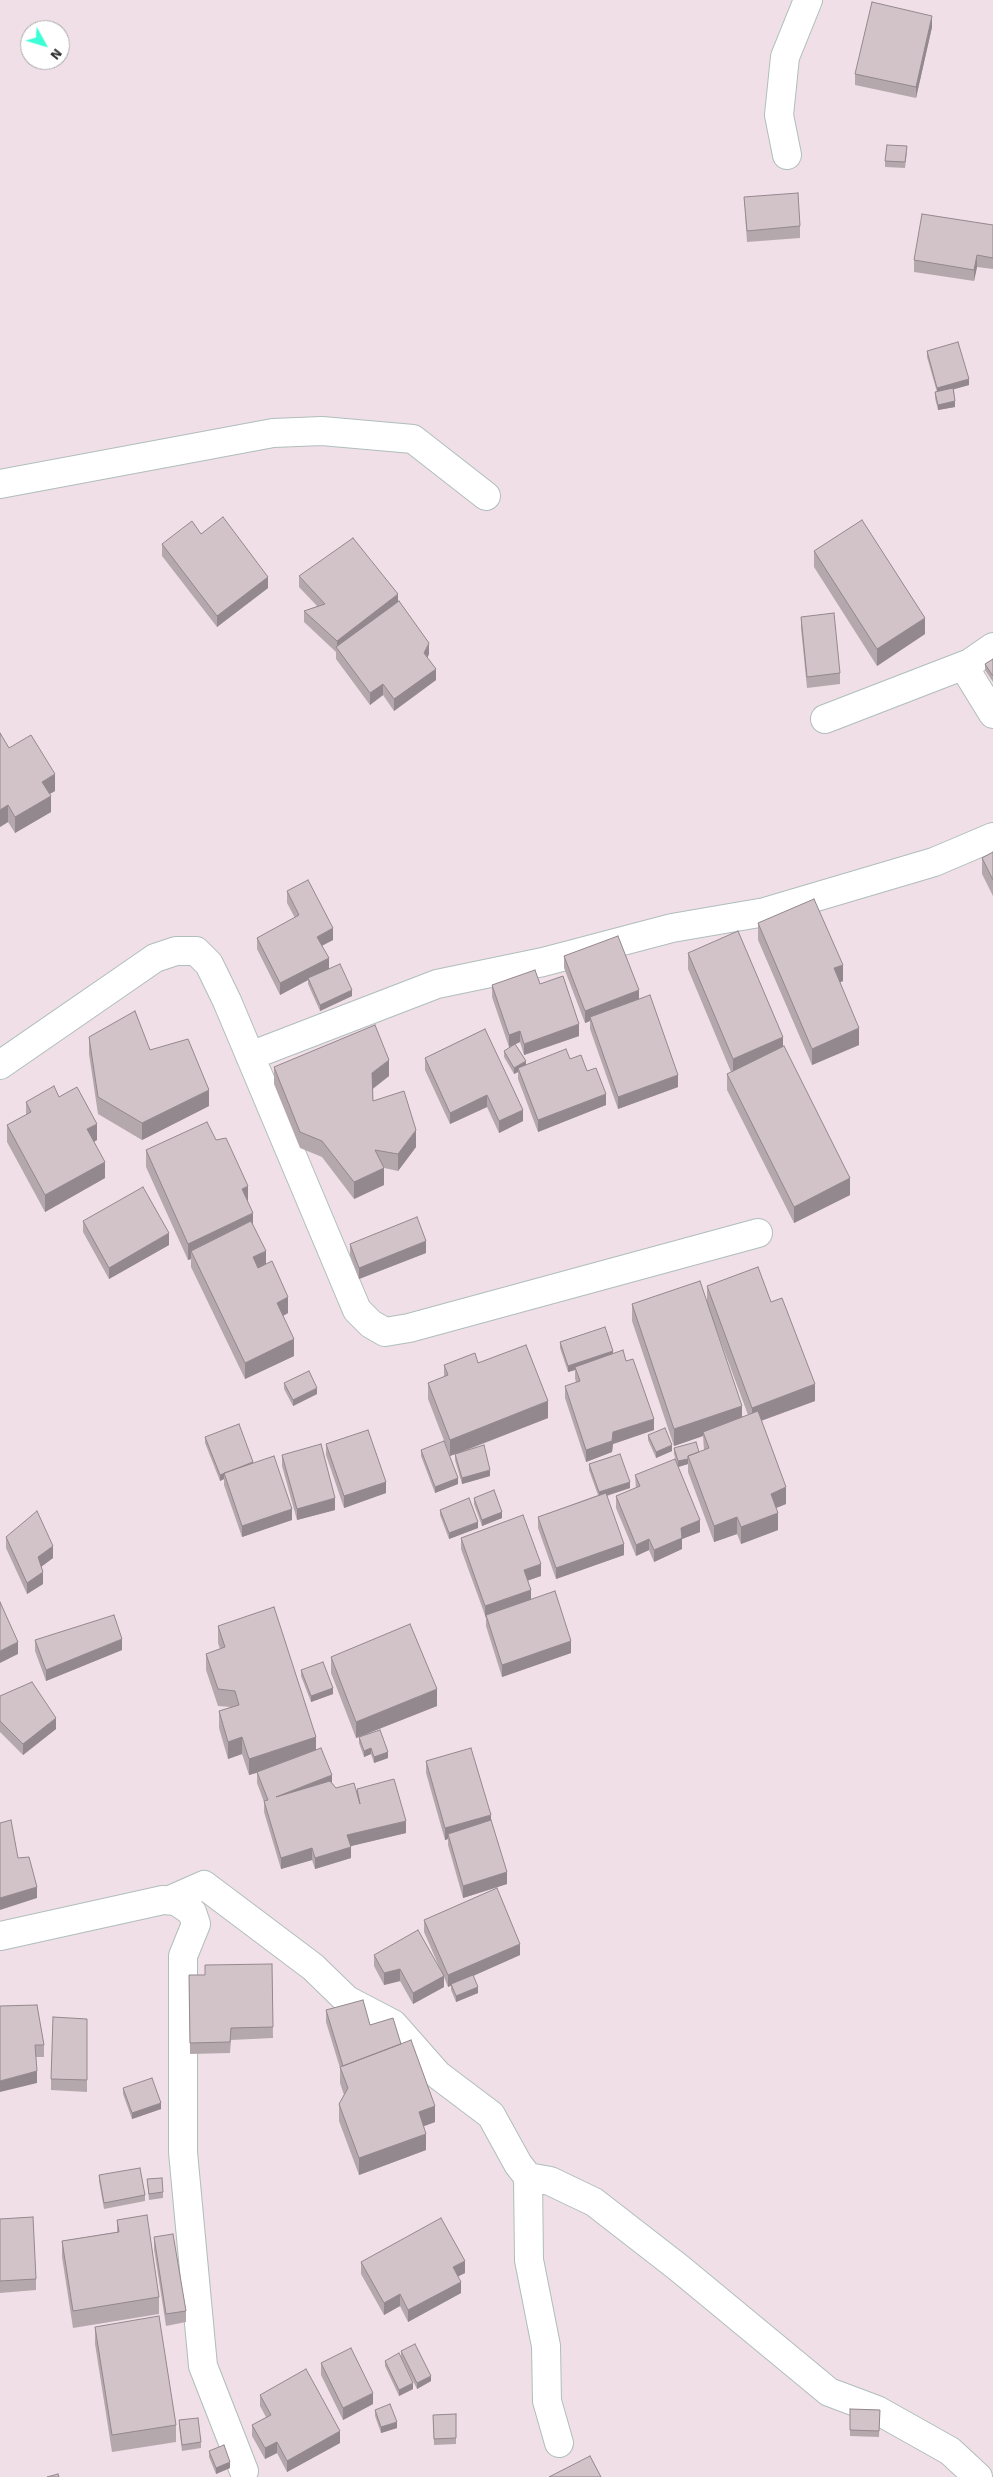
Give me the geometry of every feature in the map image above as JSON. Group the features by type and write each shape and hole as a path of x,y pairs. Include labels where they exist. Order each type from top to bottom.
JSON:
{"street":[{"path":"787,155 779,115 785,57 808,0"},
{"path":"0,484 273,433 322,431 413,439 486,496"},
{"path":"825,720 970,663 993,647"},
{"path":"970,663 969,675 993,714"},
{"path":"250,1056 437,984 543,962 672,928 765,912 934,862 993,838"},
{"path":"0,1065 155,958 176,951 196,951 209,964 250,1056 357,1310 371,1324 385,1332 409,1328 758,1233"},
{"path":"0,1936 170,1900 204,1885 313,1967 347,2000 393,2024 438,2075 490,2114 518,2164 528,2177 529,2260 546,2346 547,2401 559,2443"},
{"path":"170,1900 176,1901 192,1912 196,1924 184,1956 183,2152 202,2366 244,2471"},
{"path":"528,2177 550,2181 594,2202 679,2268 829,2392 877,2410 950,2451 978,2477"}],"building":[{"path":"872,2 932,16 916,87 855,74"},
{"path":"887,145 907,146 905,162 885,161"},
{"path":"798,193 800,226 747,231 744,197"},
{"path":"922,214 993,225 993,258 977,255 974,270 914,260"},
{"path":"958,342 969,379 937,388 927,351"},
{"path":"953,388 955,401 938,405 935,392"},
{"path":"223,517 268,577 217,616 162,544 192,521 201,534"},
{"path":"862,520 925,618 877,649 814,551"},
{"path":"353,538 398,594 337,641 304,611 325,604 299,576"},
{"path":"399,601 429,643 424,653 436,669 394,699 383,684 370,693 336,647"},
{"path":"834,613 840,673 807,677 801,617"},
{"path":"993,659 993,676 985,664"},
{"path":"0,733 9,748 31,735 55,774 42,782 51,796 15,817 8,805 0,810"},
{"path":"993,852 993,880 982,858"},
{"path":"308,880 333,928 317,937 329,958 280,983 257,938 299,915 287,891"},
{"path":"814,899 843,965 834,968 859,1028 812,1049 758,923"},
{"path":"738,931 783,1037 733,1059 688,953"},
{"path":"618,936 639,990 585,1011 564,956"},
{"path":"340,964 352,990 320,1005 308,978"},
{"path":"535,970 540,984 563,976 579,1024 524,1044 520,1031 509,1035 492,985"},
{"path":"650,995 678,1075 618,1097 590,1017"},
{"path":"135,1011 150,1050 188,1039 209,1090 142,1123 98,1097 89,1037"},
{"path":"375,1025 389,1060 372,1073 373,1101 404,1091 416,1130 398,1154 375,1150 384,1168 354,1182 322,1141 300,1132 274,1067"},
{"path":"485,1029 523,1110 499,1121 487,1095 450,1113 425,1058"},
{"path":"515,1044 526,1061 514,1068 504,1051"},
{"path":"784,1046 850,1178 794,1207 727,1074"},
{"path":"566,1049 570,1059 581,1055 587,1071 596,1068 606,1094 538,1120 518,1068"},
{"path":"54,1086 59,1097 77,1087 97,1124 87,1129 105,1162 45,1195 7,1125 31,1112 26,1102"},
{"path":"207,1122 216,1140 226,1138 248,1186 242,1189 253,1213 188,1244 146,1150"},
{"path":"143,1187 169,1233 109,1268 83,1221"},
{"path":"417,1217 426,1241 359,1268 350,1244"},
{"path":"251,1221 266,1251 253,1257 258,1268 272,1261 288,1297 277,1303 294,1339 245,1363 191,1251"},
{"path":"758,1267 771,1302 782,1298 815,1384 752,1408 707,1286"},
{"path":"700,1281 742,1406 674,1429 632,1304"},
{"path":"605,1327 613,1351 568,1366 560,1342"},
{"path":"526,1345 548,1401 450,1440 428,1383 448,1375 444,1365 475,1353 478,1363"},
{"path":"623,1350 626,1361 633,1359 654,1419 613,1432 612,1441 586,1450 565,1386 580,1381 575,1367"},
{"path":"309,1371 317,1388 293,1400 284,1383"},
{"path":"758,1411 786,1487 771,1494 778,1513 741,1527 737,1517 714,1526 688,1456 709,1448 703,1432"},
{"path":"239,1424 253,1462 220,1475 205,1437"},
{"path":"665,1428 672,1445 656,1452 648,1435"},
{"path":"368,1430 386,1482 344,1496 326,1444"},
{"path":"444,1441 458,1478 435,1487 421,1450"},
{"path":"696,1442 699,1452 688,1456 688,1459 678,1461 674,1448"},
{"path":"321,1444 335,1498 297,1509 282,1455"},
{"path":"484,1445 490,1470 462,1478 455,1454"},
{"path":"620,1454 630,1482 599,1492 589,1464"},
{"path":"274,1456 292,1509 242,1526 224,1473"},
{"path":"675,1459 700,1520 681,1528 682,1538 654,1550 649,1539 636,1545 616,1496 640,1486 635,1475"},
{"path":"494,1490 502,1512 482,1520 474,1498"},
{"path":"606,1493 624,1544 556,1568 538,1517"},
{"path":"469,1498 478,1522 449,1533 440,1510"},
{"path":"37,1511 53,1546 38,1557 43,1572 27,1583 6,1537"},
{"path":"523,1515 541,1564 524,1570 531,1590 485,1606 461,1538"},
{"path":"555,1591 571,1641 502,1665 486,1615"},
{"path":"0,1602 18,1642 0,1651"},
{"path":"274,1607 316,1737 249,1759 242,1737 228,1742 219,1711 239,1705 235,1691 218,1689 206,1654 225,1647 218,1626"},
{"path":"114,1615 122,1639 46,1670 35,1640"},
{"path":"410,1624 437,1689 356,1722 331,1657"},
{"path":"323,1662 333,1688 311,1696 301,1670"},
{"path":"32,1682 56,1718 23,1744 0,1721 0,1696"},
{"path":"380,1730 388,1752 374,1757 371,1748 364,1751 359,1737"},
{"path":"321,1748 332,1775 276,1797 330,1781 336,1788 354,1783 360,1804 357,1789 394,1779 406,1821 347,1835 351,1847 315,1858 312,1848 281,1858 264,1801 268,1800 257,1772"},
{"path":"471,1748 491,1815 445,1828 426,1761"},
{"path":"11,1820 18,1858 29,1857 37,1887 0,1898 0,1823"},
{"path":"491,1820 507,1872 463,1886 448,1834"},
{"path":"497,1888 520,1944 448,1975 424,1920"},
{"path":"418,1930 444,1976 413,1993 400,1969 384,1973 374,1955"},
{"path":"272,1964 273,2027 231,2028 230,2042 190,2043 189,1975 205,1975 205,1965"},
{"path":"473,1975 478,1987 456,1996 451,1984"},
{"path":"363,2000 370,2025 393,2018 401,2044 343,2066 326,2010"},
{"path":"37,2005 44,2045 35,2045 37,2071 0,2081 0,2006"},
{"path":"53,2017 87,2019 87,2080 51,2079"},
{"path":"411,2040 435,2106 419,2112 426,2134 359,2158 339,2104 348,2088 340,2067"},
{"path":"152,2078 161,2103 132,2113 123,2088"},
{"path":"140,2168 145,2195 104,2203 99,2175"},
{"path":"162,2178 163,2192 149,2194 147,2179"},
{"path":"147,2215 159,2297 73,2311 62,2241 119,2232 117,2220"},
{"path":"33,2217 36,2279 0,2281 0,2219"},
{"path":"441,2218 465,2261 453,2267 461,2282 408,2310 400,2294 384,2303 361,2262"},
{"path":"173,2234 186,2311 166,2314 154,2237"},
{"path":"159,2316 176,2425 112,2435 95,2327"},
{"path":"415,2344 431,2376 417,2383 401,2351"},
{"path":"351,2348 373,2393 343,2408 321,2363"},
{"path":"399,2353 413,2383 399,2390 385,2361"},
{"path":"306,2369 340,2431 287,2461 277,2442 265,2448 252,2425 271,2415 260,2395"},
{"path":"390,2404 397,2422 381,2427 375,2410"},
{"path":"850,2409 880,2410 879,2431 850,2430"},
{"path":"456,2414 456,2438 434,2439 433,2415"},
{"path":"198,2418 201,2442 182,2445 179,2420"},
{"path":"224,2445 230,2462 216,2468 209,2451"},
{"path":"590,2456 601,2477 549,2477"},
{"path":"58,2474 59,2477 47,2477"}]}
